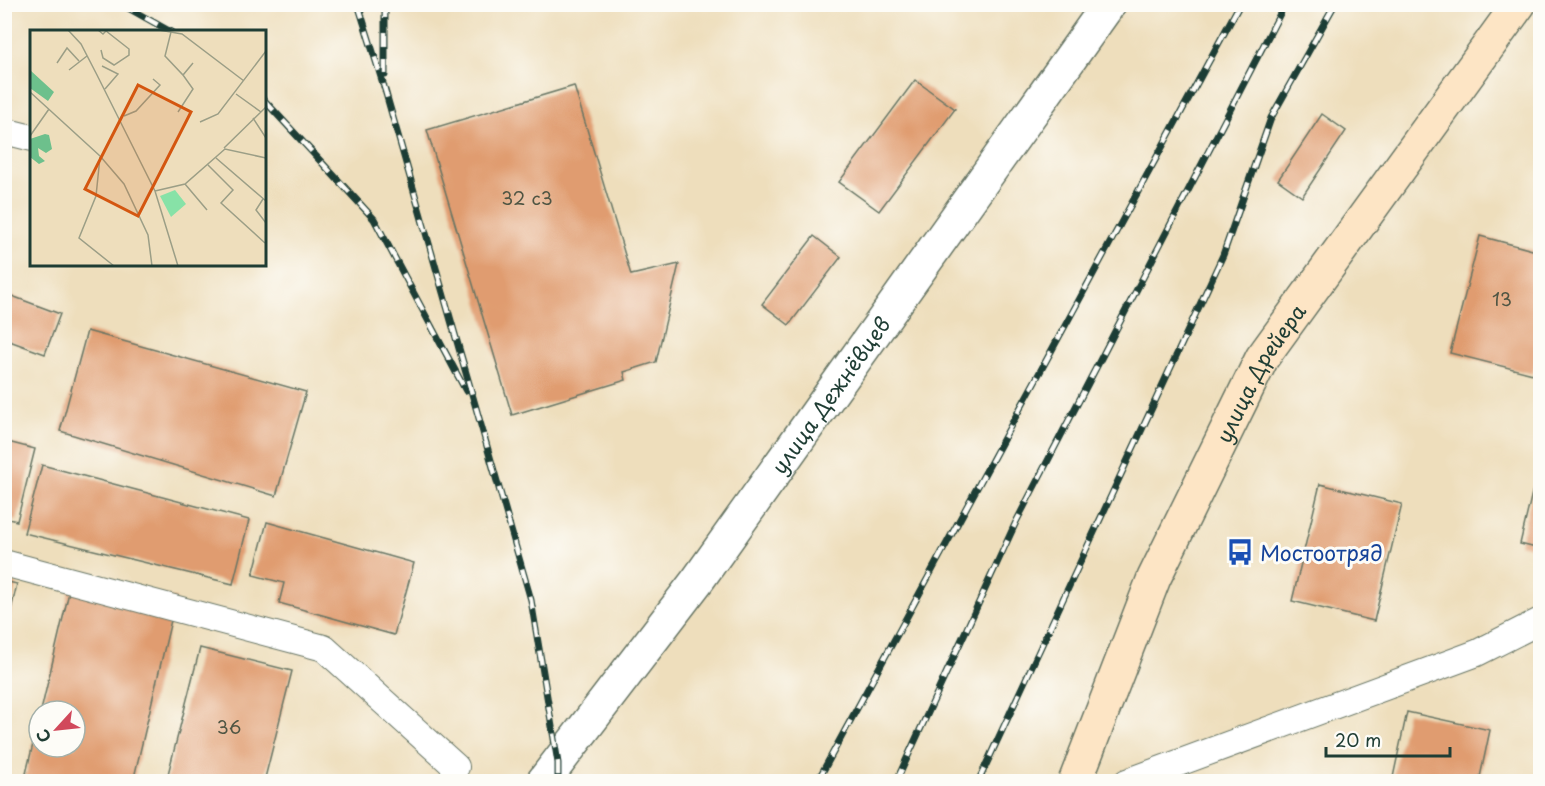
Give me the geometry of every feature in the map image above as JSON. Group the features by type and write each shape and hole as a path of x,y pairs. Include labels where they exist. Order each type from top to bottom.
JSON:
{"main road":[{"name":"улица Дрейера","path":"1075,782 1154,578 1262,358 1519,4"}],"street":[{"name":"улица Дежнёвцев","path":"543,782 697,581 1109,4"}],"lane":[{"path":"4,131 30,138"},
{"path":"4,563 324,648 456,767"},
{"path":"1127,782 1477,653 1540,621"}],"building":[{"path":"915,80 955,109 879,211 839,182"},
{"path":"574,86 631,275 679,264 656,362 624,372 626,380 512,415 427,130"},
{"path":"1322,114 1346,131 1302,197 1278,180"},
{"path":"814,236 841,257 789,325 762,304"},
{"path":"1480,236 1540,252 1540,345 1533,374 1450,353"},
{"path":"4,293 60,314 45,354 4,339"},
{"path":"87,331 306,392 276,496 60,431"},
{"path":"4,441 35,449 17,521 4,518"},
{"path":"1540,459 1540,549 1520,544"},
{"path":"42,465 249,520 233,584 24,533"},
{"path":"1320,484 1402,504 1374,621 1292,601"},
{"path":"267,522 414,563 394,635 279,603 284,583 253,575"},
{"path":"73,575 176,599 133,782 24,782 29,759 87,759 87,699 44,699"},
{"path":"4,581 17,584 5,636 4,636"},
{"path":"200,648 292,671 264,782 166,782"},
{"path":"1407,712 1490,730 1479,782 1392,782"}],"railway":[{"path":"121,4 167,30"},
{"path":"358,4 385,90 531,600 558,763 558,782"},
{"path":"385,4 385,75"},
{"path":"817,782 1240,4"},
{"path":"896,782 1016,522 1285,4"},
{"path":"978,782 1223,255 1271,118 1335,4"},
{"path":"266,102 374,219 466,391"}],"place":[{"name":"Мостоотряд","path":"1240,552"}]}
